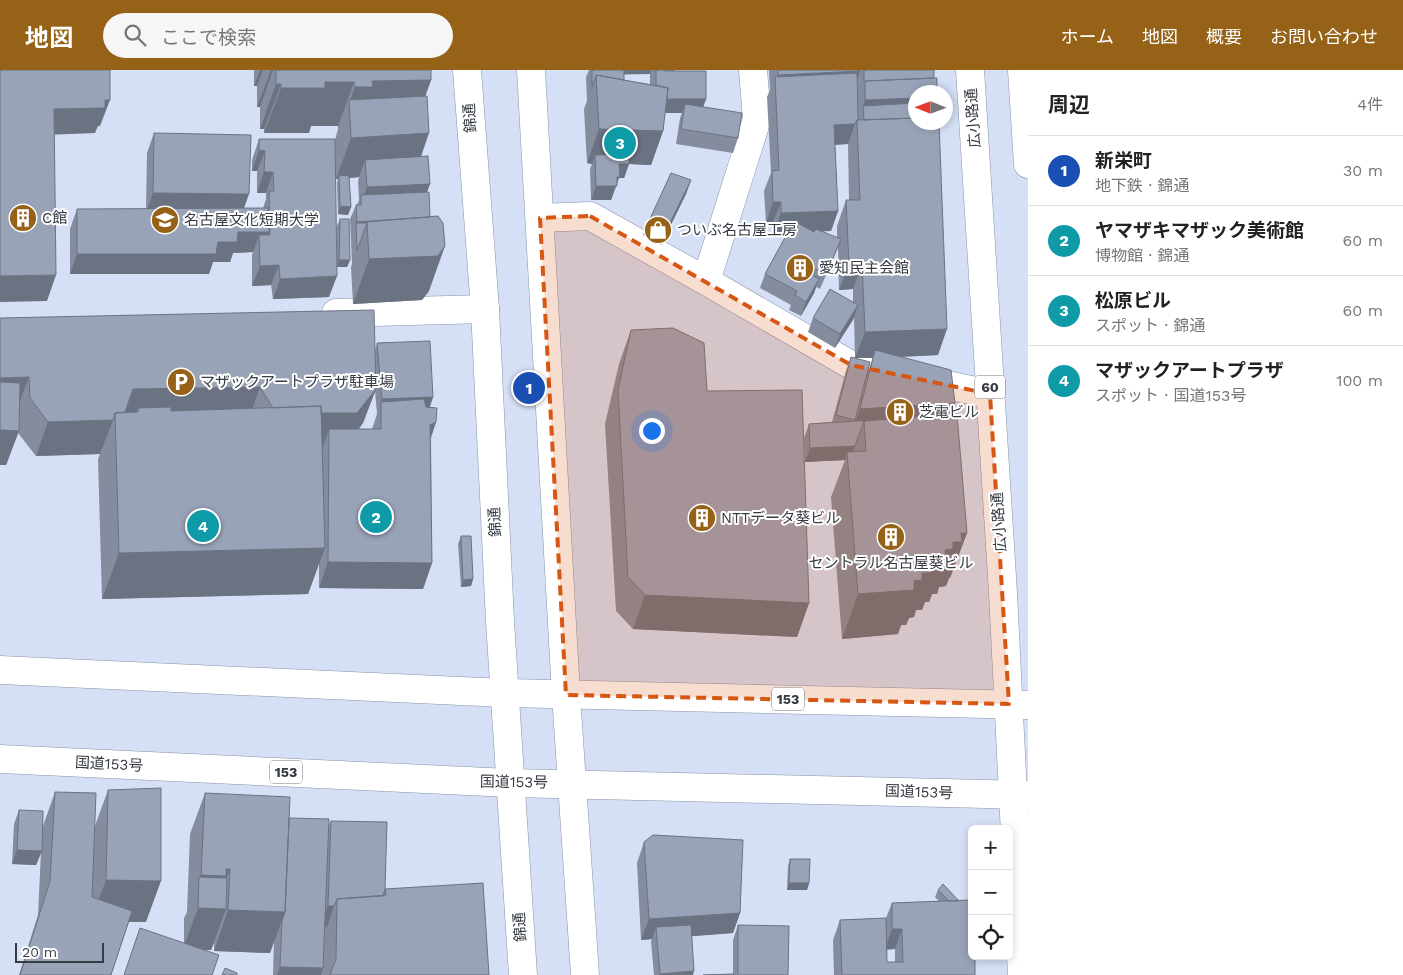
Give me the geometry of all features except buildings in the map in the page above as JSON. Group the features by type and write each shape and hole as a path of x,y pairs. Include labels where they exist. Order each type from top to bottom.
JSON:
{"main road":[{"name":"錦通","path":"467,70 485,309 504,693 523,975"},
{"path":"531,70 566,695 585,975"},
{"path":"706,281 757,118 753,70"},
{"name":"広小路通","path":"970,70 990,394 1019,704 1022,975"},
{"path":"1022,70 1028,164"},
{"path":"540,218 590,216 851,365 990,394"},
{"path":"314,314 485,309"},
{"name":"153","path":"0,670 504,693 1019,704"},
{"name":"国道153号","path":"0,759 510,783 1021,795"}],"highlighted area":[{"path":"590,216 851,365 990,394 1009,704 566,695 540,218"}],"place":[{"name":"松原ビル","path":"620,143"},
{"name":"C館","path":"23,218"},
{"name":"名古屋文化短期大学","path":"165,220"},
{"name":"ついぶ名古屋工房","path":"658,230"},
{"name":"愛知民主会館","path":"800,268"},
{"name":"マザックアートプラザ駐車場","path":"181,382"},
{"name":"新栄町","path":"529,388"},
{"name":"芝電ビル","path":"900,412"},
{"name":"ヤマザキマザック美術館","path":"376,517"},
{"name":"NTTデータ葵ビル","path":"702,518"},
{"name":"マザックアートプラザ","path":"203,526"},
{"name":"セントラル名古屋葵ビル","path":"891,537"}]}
